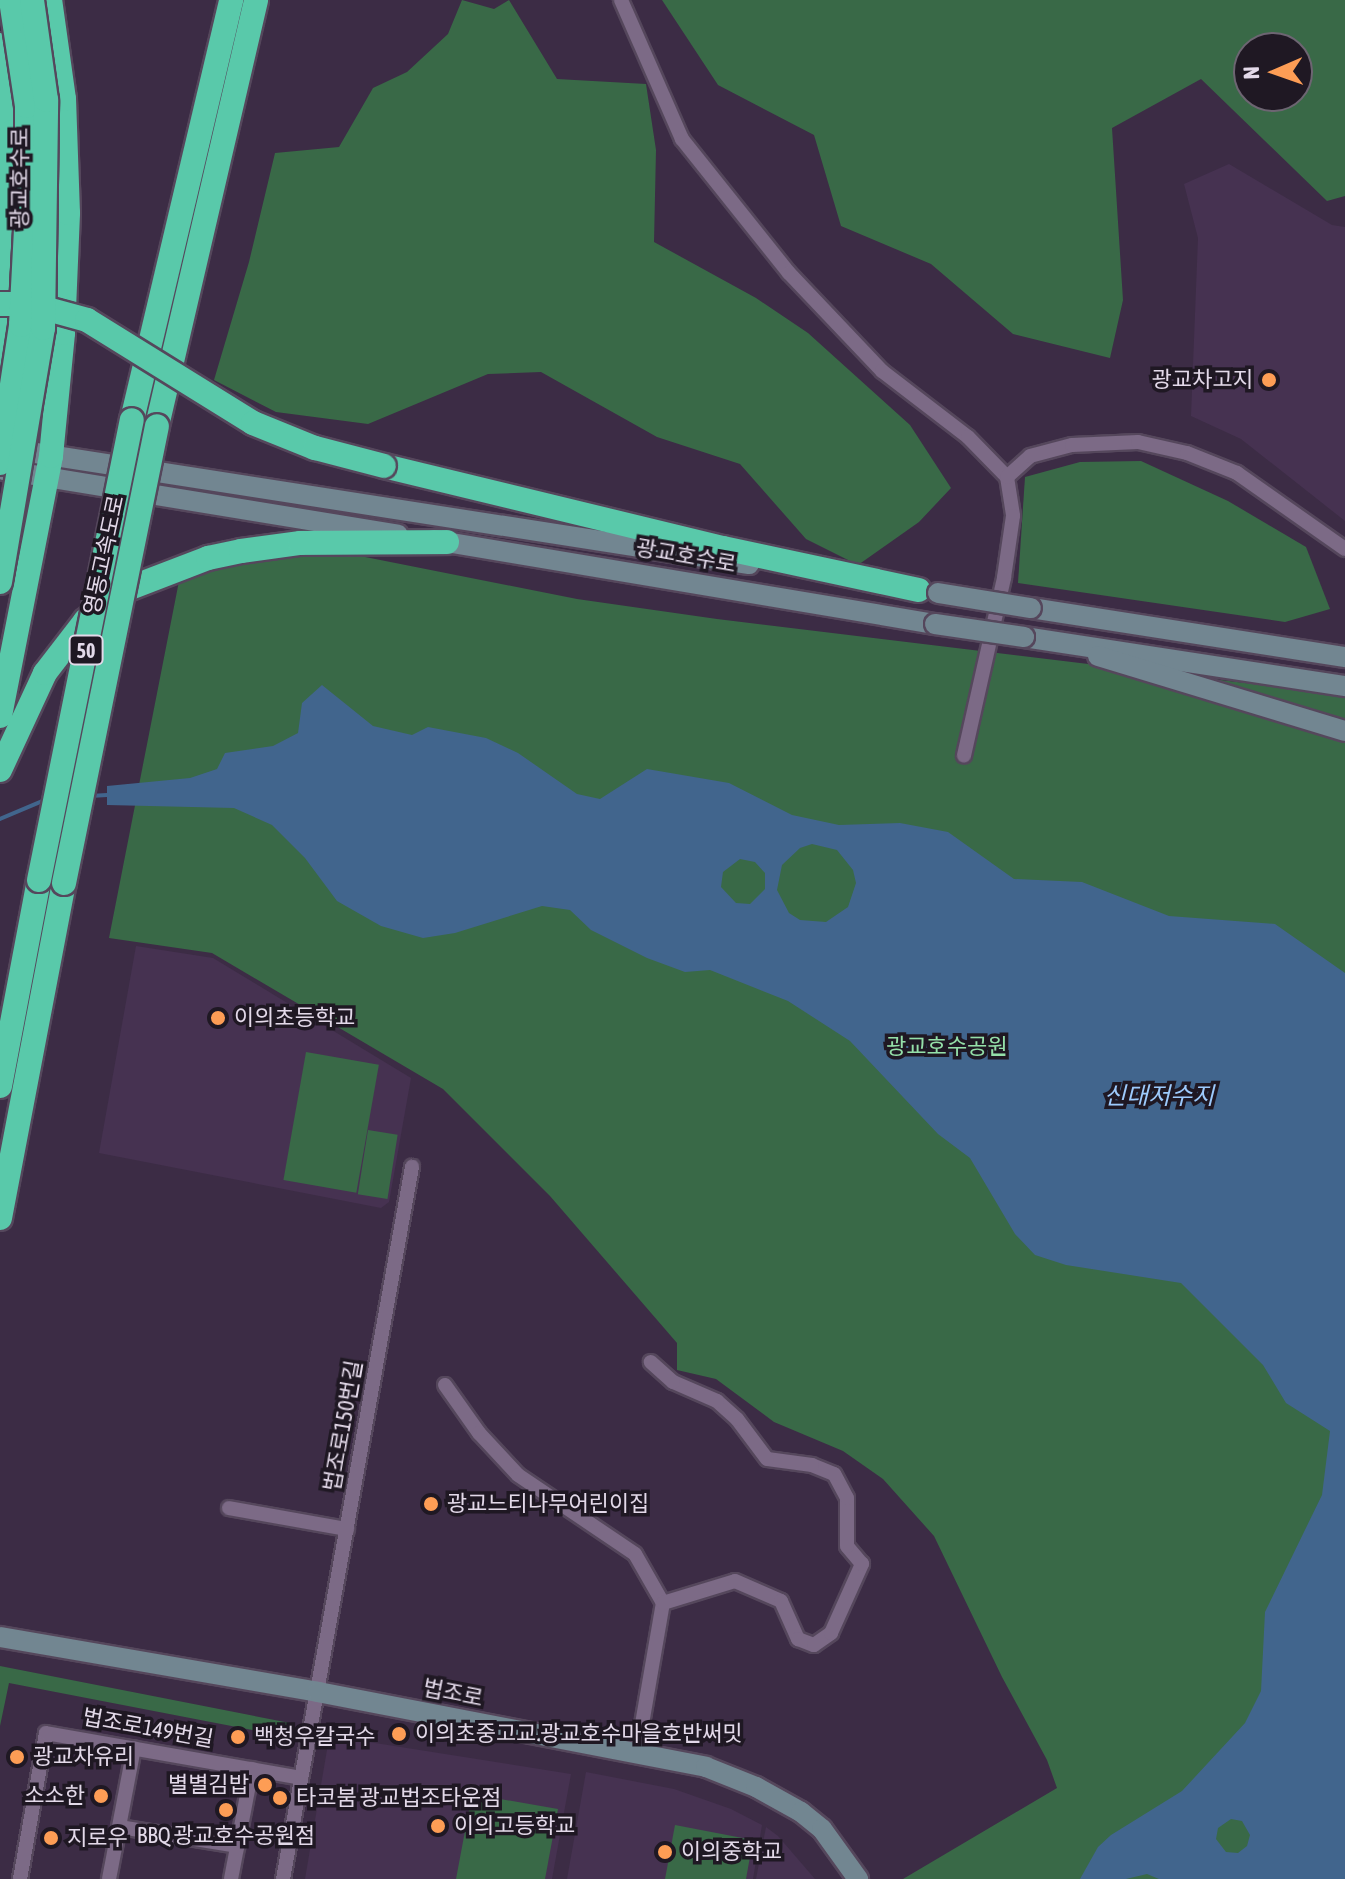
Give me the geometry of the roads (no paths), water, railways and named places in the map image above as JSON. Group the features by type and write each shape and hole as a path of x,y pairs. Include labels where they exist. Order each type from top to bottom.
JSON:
{"highway":[{"name":"광교호수로","path":"0,463 21,325 27,211 27,106 11,0"},
{"name":"광교호수로","path":"0,582 43,328 46,100 32,0"},
{"path":"0,716 49,466 63,333 68,213 64,99 50,0"},
{"name":"영동고속도로","path":"0,1086 132,420 231,0"},
{"name":"영동고속도로","path":"0,1218 157,426 256,0"},
{"path":"0,45 12,132 6,325 0,356"},
{"path":"0,304 29,304 87,320 253,423 315,448 723,548 928,592"},
{"path":"0,770 52,663 85,621 110,599 130,588 208,558 241,551 300,543 447,542"}],"main road":[{"name":"광교호수로","path":"0,448 49,466 447,542 935,624 1345,686"},
{"name":"광교호수로","path":"0,470 49,466 928,592 1345,657"},
{"path":"1068,644 1120,666 1345,731"},
{"name":"법조로","path":"0,1637 318,1692 637,1753 731,1776 801,1812 822,1829 858,1879"}],"street":[{"path":"621,0 682,139 789,273 882,371 968,437 1007,477 1013,516 1004,578 964,756"},
{"path":"1007,477 1030,456 1072,445 1138,442 1187,453 1237,473 1345,549"},
{"name":"법조로150번길","path":"318,1692 412,1167"},
{"path":"651,1362 673,1382 717,1401 737,1419 767,1459 812,1465 834,1474 847,1498 847,1546 862,1564 831,1633 814,1645 798,1639 781,1601 735,1581 663,1603"},
{"path":"445,1385 479,1433 518,1475 635,1554 663,1603 637,1753"},
{"path":"229,1508 347,1529"},
{"path":"283,1879 318,1692"},
{"name":"법조로149번길","path":"20,1879 46,1733 301,1778"},
{"path":"109,1879 134,1748"},
{"path":"231,1879 252,1769"},
{"path":"120,1827 237,1846"}],"water":[{"name":"신대저수지","path":"322,685 373,726 412,735 428,727 486,738 518,753 577,794 600,799 647,769 729,783 792,815 839,825 900,823 948,832 1014,879 1082,882 1169,916 1275,924 1345,973 1345,1879 1159,1879 1147,1874 1126,1879 1080,1879 1098,1847 1111,1835 1182,1791 1245,1723 1261,1691 1265,1612 1322,1495 1330,1431 1286,1403 1263,1365 1181,1283 1066,1265 1035,1255 1015,1234 970,1158 938,1134 850,1041 788,1001 710,970 685,972 647,958 591,930 570,910 542,906 455,933 423,938 381,926 337,901 305,858 272,825 234,808 107,805 107,786 190,778 217,769 225,753 273,746 298,733 302,703","holes":["812,844 837,850 853,870 856,883 848,907 826,922 800,920 789,913 777,890 782,865 800,848","740,859 755,862 765,873 765,889 750,904 736,903 721,887 723,872","1231,1819 1242,1821 1250,1835 1247,1846 1238,1853 1226,1852 1216,1839 1218,1828"]}],"waterway":[{"path":"90,796 107,795"},
{"path":"0,819 45,800"}],"place":[{"name":"광교차고지","path":"1269,380"},
{"name":"이의초등학교","path":"218,1018"},
{"name":"광교느티나무어린이집","path":"431,1504"},
{"name":"이의초중고교.광교호수마을호반써밋","path":"399,1734"},
{"name":"백청우칼국수","path":"238,1737"},
{"name":"광교차유리","path":"17,1757"},
{"name":"별별김밥","path":"265,1785"},
{"name":"소소한","path":"101,1796"},
{"name":"타코붐 광교법조타운점","path":"280,1798"},
{"name":"BBQ 광교호수공원점","path":"226,1810"},
{"name":"이의고등학교","path":"438,1826"},
{"name":"지로우","path":"51,1838"},
{"name":"이의중학교","path":"665,1852"}],"park label":[{"name":"광교호수공원","path":"947,1047"}]}
